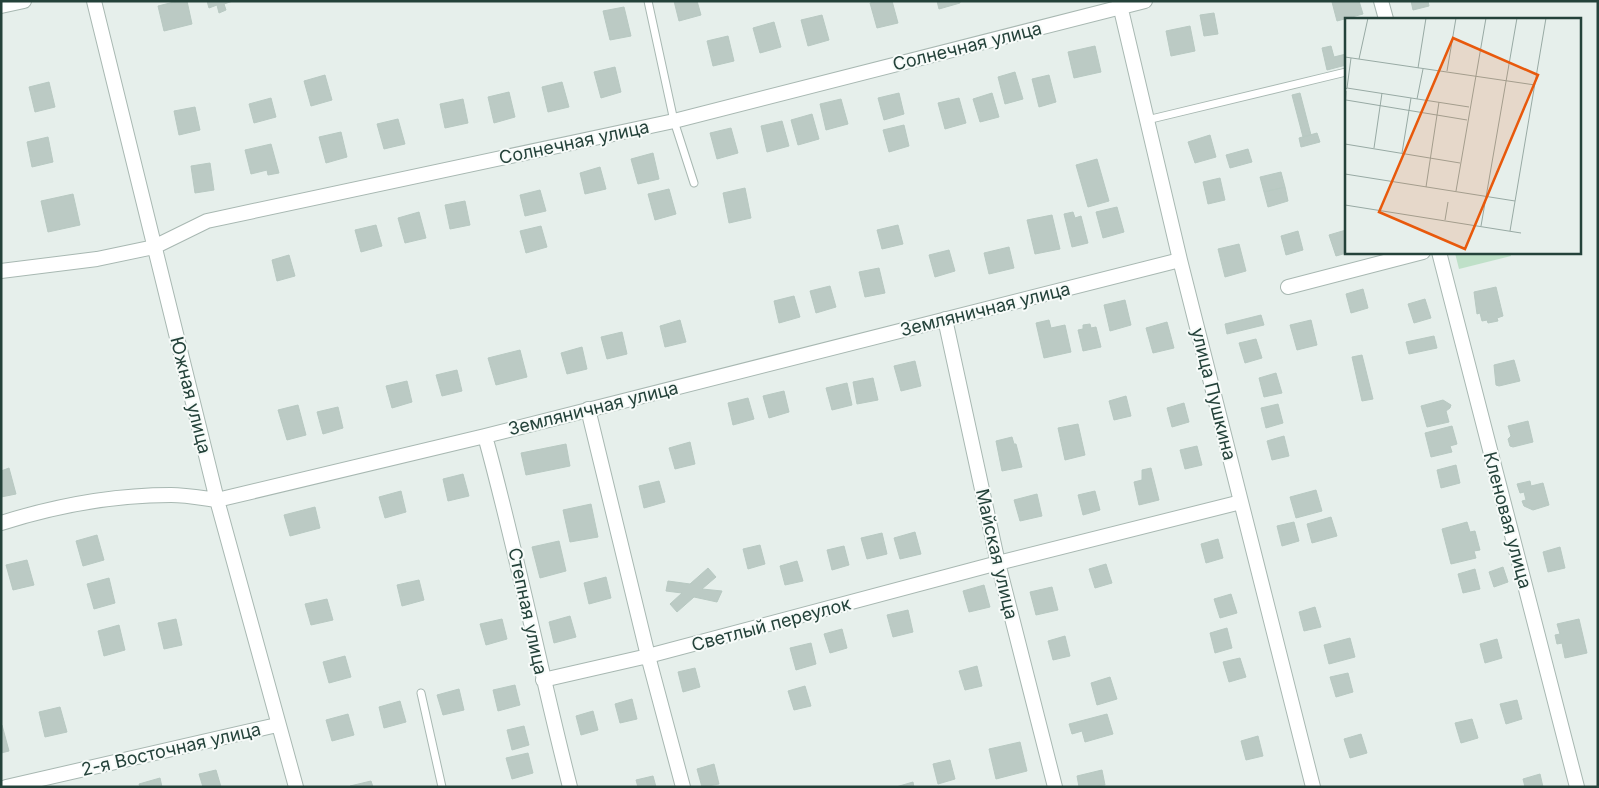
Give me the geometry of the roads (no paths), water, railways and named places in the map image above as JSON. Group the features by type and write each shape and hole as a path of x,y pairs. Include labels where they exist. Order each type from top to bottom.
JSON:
{"street":[{"path":"1,6 24,1"},
{"name":"Южная улица","path":"94,1 217,500 277,725 296,787"},
{"name":"Солнечная улица","path":"1,272 97,259 154,247 207,221 674,121 1120,4 1145,1"},
{"path":"1381,1 1386,18"},
{"name":"улица Пушкина","path":"1120,4 1180,260 1313,787"},
{"path":"1288,287 1415,254"},
{"name":"Кленовая улица","path":"1439,254 1577,787"},
{"name":"Земляничная улица","path":"1,522 31,513 87,502 172,495 217,500 485,436 1180,260"},
{"name":"Майская улица","path":"945,319 998,563 1055,787"},
{"path":"588,409 648,656 683,787"},
{"name":"Степная улица","path":"485,436 510,529 542,680 570,787"},
{"name":"Светлый переулок","path":"542,680 648,656 998,563 1241,502"},
{"name":"2-я Восточная улица","path":"6,787 277,725"}],"lane":[{"path":"648,1 674,121 694,183"},
{"path":"1147,120 1345,72"},
{"path":"421,693 442,787"}]}
